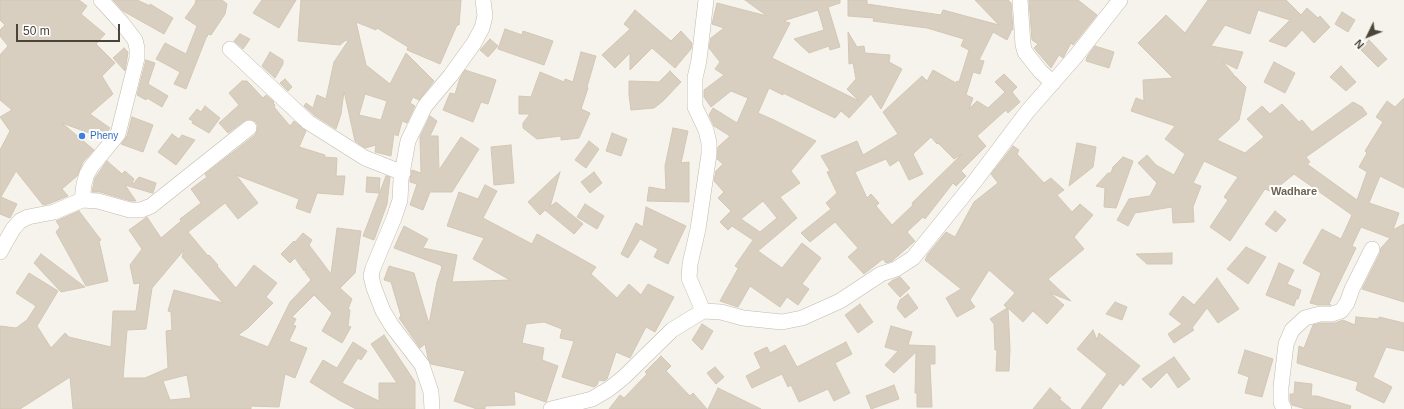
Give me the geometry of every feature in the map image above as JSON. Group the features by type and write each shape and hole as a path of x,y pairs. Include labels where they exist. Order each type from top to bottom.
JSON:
{"street":[{"path":"82,200 87,174 118,134 137,58 135,40 101,0"},
{"path":"432,409 431,392 422,365 392,326 383,311 371,276 398,205 408,141 425,106 467,54 482,28 485,16 483,0"},
{"path":"703,311 689,278 690,264 698,229 709,154 709,143 707,136 695,107 695,78 700,60 706,0"},
{"path":"1020,0 1023,45 1025,52 1040,71 1053,83"},
{"path":"552,409 590,404 624,377 672,330 703,311 721,312 743,318 782,322 802,318 840,301 881,274 896,269 914,258 972,186 1027,112 1076,56 1120,0"},
{"path":"230,49 308,122 365,158 403,173"},
{"path":"0,252 6,239 20,221 28,217 54,212 82,200 98,201 130,210 141,210 151,206 249,128"},
{"path":"1284,409 1281,402 1281,387 1286,344 1292,330 1305,318 1320,314 1332,314 1341,311 1347,303 1352,289 1372,249"}],"building":[{"path":"0,0 79,0 87,6 81,14 105,34 96,44 115,63 102,76 113,94 90,114 110,128 103,138 62,123 94,150 83,162 77,176 62,189 68,196 43,205 16,171 1,197 17,204 10,218 0,214 0,150 10,131 0,117 12,110 0,100 0,55 8,46 0,36 0,30 5,25 0,20"},
{"path":"113,0 137,0 150,6 150,4 173,18 164,34 123,11"},
{"path":"196,0 222,0 227,4 225,14 211,35 208,34 207,37 205,37 206,38 186,89 174,84 180,72 156,59 165,43 186,54 197,26 185,18 195,4"},
{"path":"262,0 296,0 279,28 253,13"},
{"path":"301,0 461,0 459,25 457,25 440,64 407,50 408,47 377,28 376,30 356,22 366,65 390,84 406,53 434,81 419,100 413,97 410,103 415,106 407,123 402,121 398,136 394,134 391,156 375,152 376,145 365,148 355,141 344,91 341,114 336,129 314,115 304,106 306,103 313,108 317,95 326,99 334,62 348,41 346,40 340,45 298,41","holes":["365,94 387,101 381,120 359,115"]},
{"path":"745,0 840,0 840,3 828,7 840,47 830,50 829,46 809,53 794,39 824,30 818,10 783,21 790,23 772,58 859,101 847,89 856,79 853,63 849,64 848,32 857,47 864,46 865,53 890,55 889,62 902,69 881,109 871,94 849,118 841,111 835,118 783,93 783,95 769,88 758,113 816,141 791,171 800,183 780,197 797,218 758,251 782,268 802,243 821,258 802,284 809,289 798,305 787,297 780,307 750,286 738,307 720,301 739,267 738,268 735,266 753,240 732,226 728,230 720,222 731,211 718,198 724,192 714,181 716,171 723,164 717,159 718,147 730,136 714,126 709,115 713,108 737,123 748,98 731,91 711,107 704,97 704,90 724,75 715,69 720,62 709,48 711,38 724,28 712,24 717,3 767,16","holes":["763,201 777,218 760,232 741,219"]},
{"path":"848,0 867,0 867,4 941,15 943,10 999,25 975,0 1008,0 1011,3 1013,30 1012,29 1007,40 993,32 979,60 984,61 980,74 973,72 966,95 973,98 969,109 977,101 988,108 1005,92 995,82 1004,74 1017,87 1012,92 1020,102 1008,113 1006,110 977,136 986,146 961,171 966,176 956,186 953,183 925,219 923,217 907,232 915,241 892,261 886,263 883,259 864,274 848,257 858,248 835,222 810,242 801,233 831,209 826,203 837,193 827,172 830,171 821,156 857,141 863,155 898,134 883,112 922,76 927,81 933,70 956,83 957,81 959,82 969,50 961,46 964,39 927,28 873,21 874,18 848,16","holes":["931,137 937,144 938,143 954,159 962,154 912,203 913,205 892,225 876,206 879,203 871,194 867,198 855,172 886,159 890,166 899,160 909,180 923,174 913,154"]},
{"path":"1029,0 1078,0 1097,15 1073,45 1071,43 1063,58 1059,55 1051,68 1034,48 1038,44 1032,40"},
{"path":"1208,0 1286,0 1301,15 1307,8 1318,18 1320,16 1330,27 1314,43 1302,30 1286,47 1269,41 1290,20 1258,10 1250,34 1225,25 1211,46 1243,52 1237,69 1223,62 1234,75 1233,78 1235,76 1246,87 1239,120 1217,140 1245,153 1264,137 1247,119 1262,106 1270,114 1282,104 1299,122 1302,120 1312,132 1353,102 1362,107 1367,114 1306,157 1310,162 1307,164 1357,200 1367,172 1359,167 1367,153 1365,151 1383,122 1376,117 1387,101 1395,107 1404,98 1404,188 1380,176 1369,203 1399,213 1393,230 1404,224 1404,302 1362,289 1381,248 1390,238 1361,227 1352,246 1356,248 1329,304 1331,305 1318,305 1310,303 1321,273 1303,263 1322,229 1341,239 1352,215 1294,174 1272,192 1265,189 1230,241 1210,227 1228,200 1224,197 1238,177 1204,161 1193,183 1201,186 1193,207 1194,222 1173,223 1172,207 1135,213 1128,226 1117,220 1129,199 1150,196 1157,183 1138,163 1147,155 1156,165 1174,175 1185,154 1165,139 1175,126 1131,111 1136,98 1144,101 1143,80 1173,78 1138,43 1166,15 1185,33"},
{"path":"635,10 671,41 681,31 692,43 691,49 675,68 652,48 630,70 630,53 615,68 602,55 630,29 624,24"},
{"path":"1342,12 1355,20 1348,32 1335,24"},
{"path":"505,29 522,35 523,31 553,41 544,65 498,49"},
{"path":"240,34 250,39 243,49 234,41"},
{"path":"490,39 498,46 488,57 480,50"},
{"path":"1369,40 1387,59 1378,67 1360,49"},
{"path":"1095,46 1114,52 1109,68 1086,61 1087,57"},
{"path":"124,48 128,52 125,71 113,58"},
{"path":"270,52 283,60 283,64 275,78 262,66"},
{"path":"581,52 596,56 581,109 590,113 579,138 561,140 561,136 537,139 523,128 523,123 530,114 519,114 519,96 531,97 540,72 564,82 565,79 573,82"},
{"path":"146,60 155,63 148,84 168,96 162,107 147,98 146,100 137,95"},
{"path":"1274,62 1295,73 1285,93 1264,82"},
{"path":"1341,66 1356,82 1346,91 1330,77"},
{"path":"465,70 496,80 488,104 481,102 473,122 443,110 450,93 455,94 460,78"},
{"path":"670,71 681,82 663,101 654,108 631,110 629,81 659,82"},
{"path":"285,79 292,87 288,91 280,83"},
{"path":"242,81 247,81 263,98 266,95 274,102 274,107 290,126 294,121 306,131 299,147 325,155 324,157 337,158 336,176 345,176 343,195 317,193 310,213 296,208 299,199 236,175 258,203 238,219 225,203 188,232 208,256 209,255 218,265 217,266 236,288 254,265 277,283 266,297 273,303 248,328 238,335 268,347 290,302 311,280 305,272 307,268 304,271 295,258 290,263 281,254 303,233 312,240 309,245 331,274 337,228 361,231 355,273 340,288 352,299 348,309 350,310 348,326 351,327 342,343 322,331 332,313 314,295 292,317 296,319 293,325 296,326 289,341 307,348 295,378 285,374 279,407 251,406 251,409 73,409 70,377 20,409 0,409 0,326 16,328 27,320 36,306 16,293 29,273 58,291 37,326 51,348 65,333 69,337 111,347 113,311 136,311 140,283 134,284 130,265 142,249 129,230 147,217 161,238 181,221 180,219 201,203 191,189 207,177 205,174 255,135 257,131 258,126 256,122 248,119 228,133 219,123 239,105 229,93","holes":["184,250 182,257 223,303 174,290 168,311 171,312 172,330 166,331 168,368 145,378 123,378 127,330 146,329 152,288","187,375 191,398 170,400 163,381"]},
{"path":"205,106 220,118 209,133 192,123 193,121 189,119 197,109 201,112"},
{"path":"430,116 437,121 430,136 438,136 439,170 461,137 479,149 452,192 430,192 423,210 410,205 417,184 410,182 410,180 412,170 421,173 420,137"},
{"path":"132,117 153,125 143,152 121,144 127,136"},
{"path":"673,128 688,131 681,163 689,162 689,202 647,201 649,187 666,190 665,166"},
{"path":"612,133 627,139 621,156 606,151"},
{"path":"172,134 179,139 182,135 195,140 176,165 158,152"},
{"path":"589,141 599,149 586,168 575,160"},
{"path":"1077,143 1096,147 1093,167 1069,186"},
{"path":"511,145 514,183 494,185 491,147"},
{"path":"1013,146 1019,150 1017,154 1044,183 1051,178 1064,190 1057,195 1072,212 1080,204 1093,215 1074,237 1084,249 1048,279 1071,301 1050,293 1064,305 1047,324 1033,311 1023,322 1008,308 1010,349 1009,371 996,371 997,350 995,350 994,324 990,319 1007,308 1004,305 1015,293 989,270 970,300 975,307 957,317 946,298 961,289 925,260 946,232 955,237 974,202 998,183 991,174"},
{"path":"1123,157 1133,161 1116,208 1104,207 1105,188 1096,186 1108,173 1111,173 1113,167"},
{"path":"107,161 122,174 125,171 134,179 133,184 139,177 156,183 153,193 125,185 136,201 131,201 100,192 92,192 95,178"},
{"path":"560,172 550,207 556,202 583,224 574,234 545,210 540,215 528,202"},
{"path":"594,172 602,183 590,193 581,182"},
{"path":"386,176 390,177 387,204 374,240 363,236"},
{"path":"367,177 380,178 379,193 366,192"},
{"path":"485,185 497,191 483,218 532,244 537,234 596,267 591,274 617,298 629,284 641,295 648,284 674,297 655,332 646,327 630,358 616,352 607,379 604,381 599,380 597,385 594,387 562,377 574,341 560,338 562,329 544,322 526,324 522,343 544,348 542,360 558,366 546,402 514,391 515,405 485,406 485,409 477,409 454,401 465,371 431,364 425,344 420,348 399,318 401,316 391,282 384,280 389,266 414,273 429,324 437,282 442,267 394,248 404,226 428,239 423,248 457,255 452,282 510,280 473,259 484,238 447,226 459,192 478,199"},
{"path":"585,204 604,216 597,229 577,217"},
{"path":"646,207 686,226 668,264 654,257 658,249 640,239 628,258 621,254 636,223 643,227"},
{"path":"79,211 101,240 99,241 108,281 86,286 56,232 60,227 56,221"},
{"path":"1275,211 1286,220 1276,232 1265,224"},
{"path":"1246,247 1266,257 1248,284 1227,269"},
{"path":"1172,253 1172,264 1147,264 1136,254"},
{"path":"41,254 85,287 61,292 34,263"},
{"path":"1279,263 1294,270 1287,284 1301,290 1294,306 1266,295"},
{"path":"900,277 910,288 900,297 888,284"},
{"path":"1217,278 1239,309 1218,323 1207,308 1192,328 1194,330 1174,343 1168,334 1182,324 1169,314 1183,296 1194,305"},
{"path":"908,294 918,308 905,318 897,308 900,300"},
{"path":"1115,302 1127,307 1122,320 1106,314"},
{"path":"860,304 873,322 858,333 845,315"},
{"path":"1356,317 1379,319 1379,317 1404,323 1404,351 1386,347 1373,377 1392,387 1384,403 1356,390 1358,382 1297,363 1299,346 1304,348 1313,325 1321,323 1335,323 1343,320 1355,325"},
{"path":"702,324 713,331 702,350 692,340"},
{"path":"891,326 912,332 908,345 935,346 935,364 930,364 932,407 917,407 917,393 915,393 916,352 894,373 885,365 898,351 885,347"},
{"path":"1093,330 1097,340 1099,333 1140,366 1123,386 1120,383 1101,409 1081,409 1107,374 1077,349"},
{"path":"384,335 415,382 415,409 356,409 310,382 323,360 337,368 353,342 367,351 361,360 358,358 342,383 379,401 379,383 397,383 371,344"},
{"path":"846,342 852,354 835,363 850,393 834,401 828,389 799,402 791,385 788,387 782,374 752,388 746,376 761,368 754,353 767,347 770,353 785,345 797,367"},
{"path":"1245,350 1273,359 1262,397 1245,393 1249,377 1238,373"},
{"path":"661,356 671,366 666,371 690,396 693,393 707,409 609,409 620,395 624,398 647,374 645,372"},
{"path":"1174,357 1190,379 1178,388 1167,372 1151,388 1142,379"},
{"path":"715,367 724,377 716,384 707,373"},
{"path":"1295,382 1312,384 1311,396 1317,396 1351,406 1350,409 1306,409 1292,405 1290,394 1294,394"},
{"path":"894,385 899,399 871,409 866,396"},
{"path":"718,388 761,409 708,409"},
{"path":"1050,388 1061,398 1059,399 1071,409 1033,409"}],"place":[{"name":"Pheny","path":"82,136"}],"district":[{"name":"Wadhare","path":"1294,192"}]}
